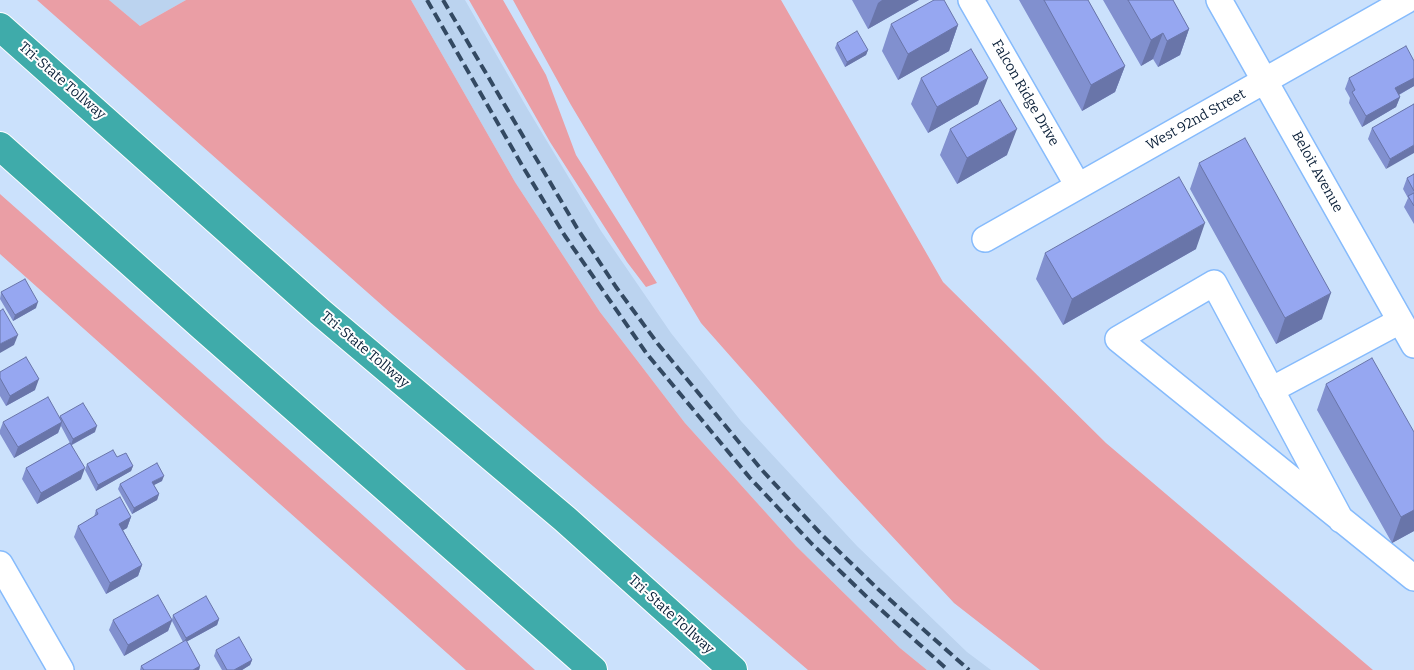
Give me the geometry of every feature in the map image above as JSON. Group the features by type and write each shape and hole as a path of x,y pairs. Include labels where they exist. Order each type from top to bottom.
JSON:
{"highway":[{"name":"Tri-State Tollway","path":"0,27 320,312 565,519 733,670"},
{"path":"0,146 203,328 593,670"},
{"path":"565,519 746,670"}],"street":[{"name":"Falcon Ridge Drive","path":"971,0 1078,186"},
{"name":"Beloit Avenue","path":"1219,0 1414,345"},
{"name":"West 92nd Street","path":"985,239 1407,0"},
{"path":"1341,520 1214,284 1118,339 1341,520 1414,578"},
{"path":"1271,390 1400,321"},
{"path":"0,564 61,670"}],"shaded area":[{"path":"37,0 109,0 140,26 186,0 411,0 515,182 600,312 685,423 796,546 900,648 927,670 808,670 393,315"},
{"path":"109,0 186,0 140,26"},
{"path":"411,0 465,0 601,231 671,333 741,421 857,546 967,652 991,670 927,670 900,648 796,546 685,423 600,312 515,182"},
{"path":"469,0 503,0 546,75 576,155 657,283 646,287 627,262 550,142"},
{"path":"513,0 781,0 943,282 1106,443 1373,670 1040,670 954,603 837,477 701,323 571,105"},
{"path":"0,194 535,670 466,670 0,254"}],"building":[{"path":"934,0 944,0 958,25 908,54 891,24"},
{"path":"1044,0 1088,0 1125,66 1091,85"},
{"path":"1128,0 1173,0 1189,29 1167,41 1163,33 1151,40"},
{"path":"857,31 868,50 847,62 837,43"},
{"path":"1406,46 1414,61 1414,78 1395,88 1400,97 1366,116 1352,92 1355,90 1349,78"},
{"path":"971,49 988,78 937,107 921,78"},
{"path":"1000,100 1017,129 967,158 950,129"},
{"path":"1414,104 1414,145 1390,159 1372,128"},
{"path":"1245,138 1331,293 1285,318 1199,163"},
{"path":"1414,174 1414,191 1407,178"},
{"path":"1179,177 1205,223 1072,299 1045,253"},
{"path":"1414,193 1414,206 1408,196"},
{"path":"25,279 38,302 15,315 1,292"},
{"path":"3,309 18,335 0,344 0,311"},
{"path":"26,357 39,379 10,396 0,378 0,372"},
{"path":"1372,358 1414,432 1414,510 1401,517 1326,384"},
{"path":"48,397 62,422 18,447 3,422"},
{"path":"83,403 97,426 73,439 60,416"},
{"path":"70,443 85,468 41,493 26,468"},
{"path":"113,450 117,457 126,453 133,466 98,485 87,464"},
{"path":"157,463 164,476 152,482 159,494 134,508 120,484"},
{"path":"120,497 131,517 119,524 142,565 110,583 78,526 98,514 96,510"},
{"path":"158,595 172,620 128,645 113,620"},
{"path":"206,596 219,619 186,638 173,615"},
{"path":"239,637 252,660 234,670 227,670 216,650"},
{"path":"186,640 200,666 193,670 144,670 141,666"}],"railway":[{"path":"427,0 565,236 647,354 750,478 812,544 869,599 948,670"},
{"path":"443,0 577,228 616,287 658,344 761,469 821,534 879,590 969,670"}]}
